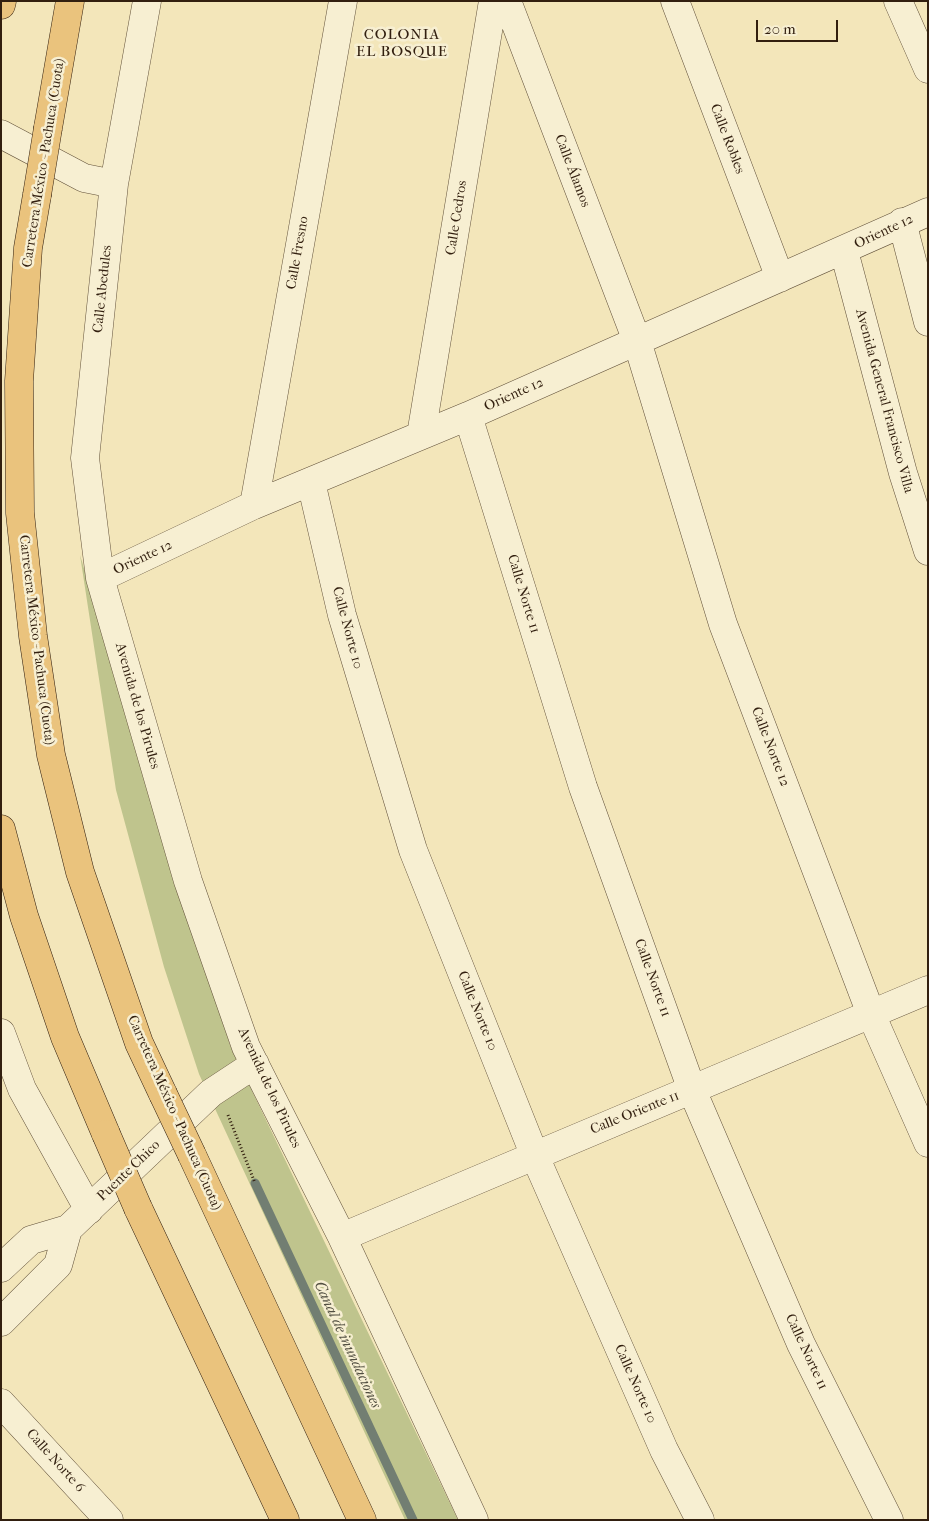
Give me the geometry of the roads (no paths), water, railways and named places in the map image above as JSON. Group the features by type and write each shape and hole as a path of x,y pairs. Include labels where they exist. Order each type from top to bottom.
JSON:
{"highway":[{"path":"1,5 2,1"},
{"name":"Carretera México - Pachuca (Cuota)","path":"70,1 28,248 19,380 20,513 32,636 51,755 80,872 97,927 139,1043 362,1520"},
{"path":"1,829 24,916 62,1027 138,1208 285,1520"}],"street":[{"name":"Calle Abedules","path":"100,578 85,458 114,184 147,1"},
{"name":"Calle Fresno","path":"254,505 343,1"},
{"name":"Calle Cedros","path":"421,435 493,1"},
{"name":"Calle Álamos","path":"507,1 637,341"},
{"name":"Calle Robles","path":"675,1 780,278"},
{"path":"898,1 928,69"},
{"path":"1,134 84,178 114,184"},
{"name":"Oriente 12","path":"100,578 254,505 468,416 844,251 902,222 928,212"},
{"path":"902,222 928,322"},
{"name":"Avenida General Francisco Villa","path":"844,251 903,473 928,551"},
{"name":"Calle Norte 12","path":"637,341 724,624 871,1014 928,1143"},
{"name":"Calle Norte 11","path":"468,416 583,788 692,1090 801,1344 889,1520"},
{"name":"Calle Norte 10","path":"311,482 342,615 413,850 534,1154 664,1450 700,1520"},
{"name":"Avenida de los Pirules","path":"100,578 188,881 246,1047 342,1237 474,1520"},
{"name":"Calle Oriente 11","path":"342,1237 534,1154 692,1090 928,990"},
{"path":"1,1033 22,1089 89,1210"},
{"name":"Puente Chico","path":"68,1229 215,1091 255,1064"},
{"path":"1,1268 31,1240 68,1229"},
{"path":"1,1322 58,1265 68,1229"},
{"name":"Calle Norte 6","path":"1,1402 109,1520"}],"waterway":[{"name":"Canal de inundaciones","path":"255,1183 413,1520"}],"district":[{"name":"COLONIA EL BOSQUE","path":"402,44"}]}
